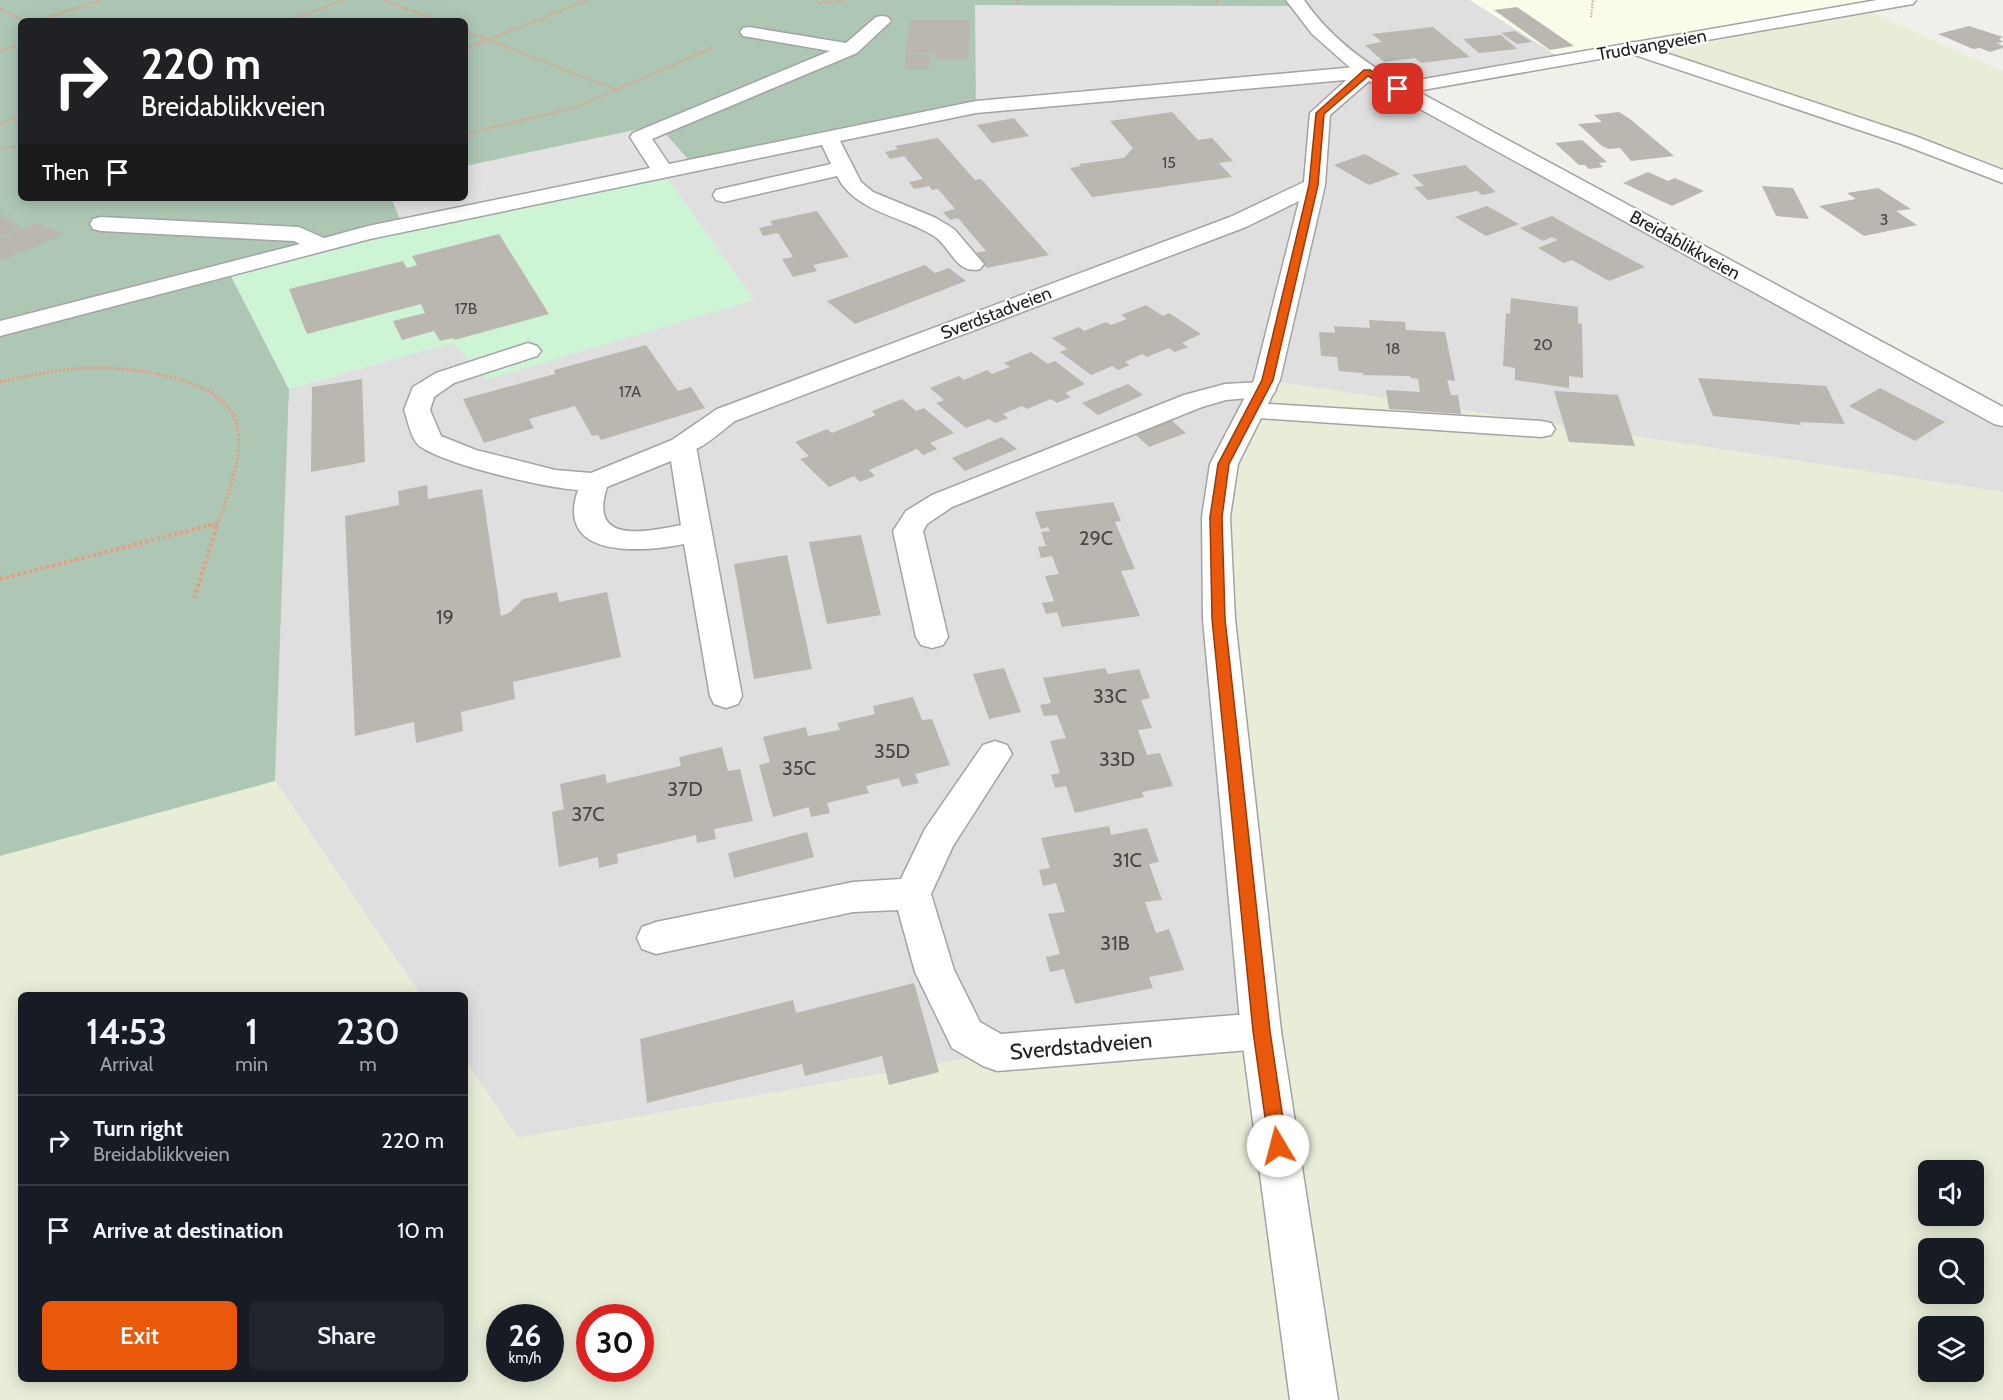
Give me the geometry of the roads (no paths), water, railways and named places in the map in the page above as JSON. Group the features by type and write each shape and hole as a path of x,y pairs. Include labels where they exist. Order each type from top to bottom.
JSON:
{"street":[{"path":"1294,0 1308,21 1335,48 1367,72"},
{"name":"Trudvangveien","path":"1398,89 1907,0"},
{"path":"663,172 640,137 850,49 882,21"},
{"path":"749,32 850,49"},
{"path":"1633,48 1908,140 2003,177"},
{"path":"0,329 368,233 976,107 1367,72"},
{"path":"1314,1400 1261,1031 1219,619 1216,517 1224,464 1267,380 1314,185 1320,113 1367,72"},
{"name":"Breidablikkveien","path":"1367,72 2003,418"},
{"path":"828,137 852,185 865,197 946,234 972,264"},
{"path":"724,195 844,168"},
{"name":"Sverdstadveien","path":"594,482 682,446 726,415 1238,222 1314,185"},
{"path":"101,224 299,234 321,245"},
{"path":"528,351 445,378 422,393 417,410 429,441 466,456 544,476 594,482 587,507 591,525 605,537 629,542 697,532"},
{"path":"932,637 908,531 916,518 942,501 1193,401 1225,393 1258,401 1541,429"},
{"path":"682,446 726,696"},
{"path":"656,938 853,897 912,894 938,839 995,754"},
{"name":"Sverdstadveien","path":"912,894 935,972 966,1035 997,1053 1261,1031"}]}
